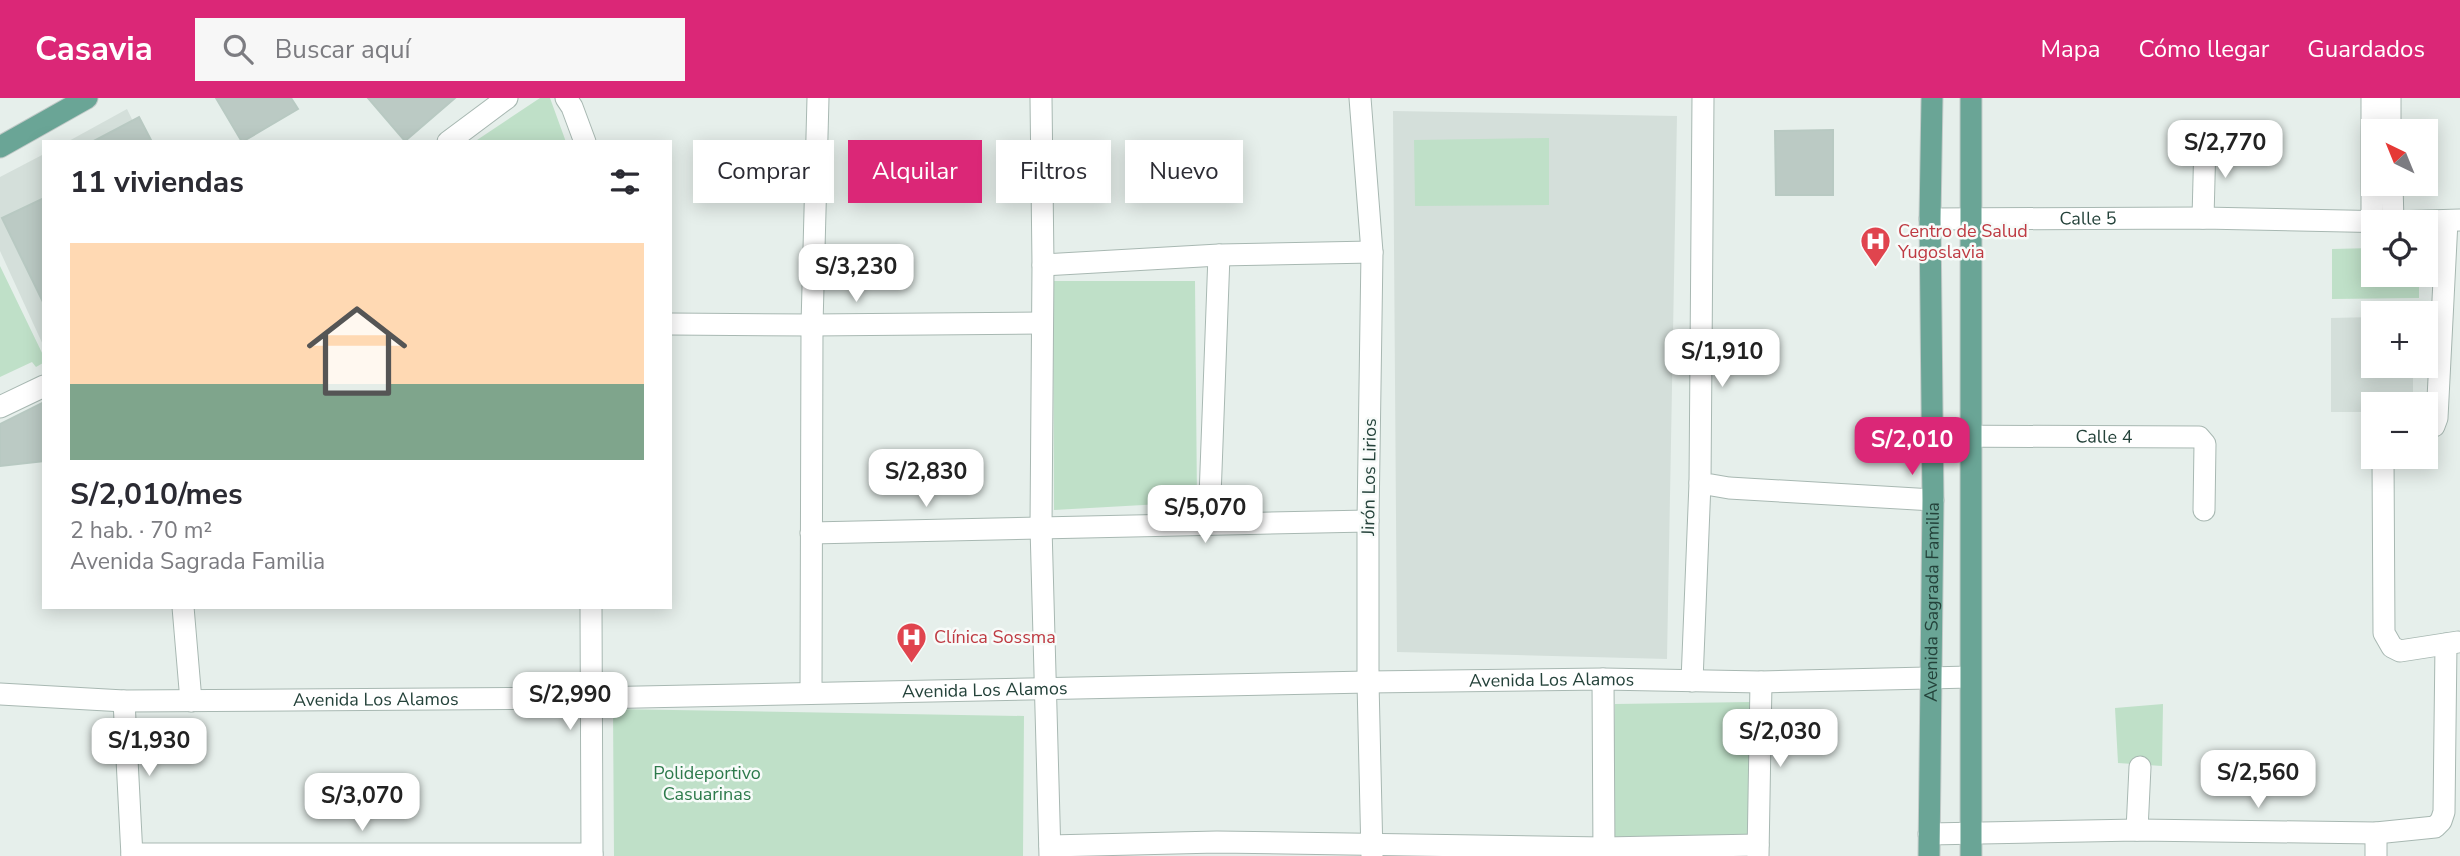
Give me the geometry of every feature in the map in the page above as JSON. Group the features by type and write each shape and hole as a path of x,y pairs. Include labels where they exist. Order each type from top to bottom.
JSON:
{"main road":[{"path":"0,146 87,98"},
{"name":"Avenida Sagrada Familia","path":"1930,856 1932,98"},
{"path":"1970,98 1971,856"}],"street":[{"path":"451,140 507,98"},
{"path":"566,98 584,140"},
{"path":"811,693 812,325 818,98"},
{"path":"1041,98 1041,527 1050,851 1758,851 1760,682"},
{"name":"Jirón Los Lirios","path":"1360,98 1372,252 1368,521 1372,850"},
{"path":"1692,681 1700,483 1703,98"},
{"path":"2373,210 2381,103"},
{"path":"2203,218 2205,141"},
{"name":"Calle 5","path":"1930,219 2361,220"},
{"path":"2438,406 2454,221"},
{"path":"1043,265 1219,255 1372,252"},
{"path":"1209,524 1219,255"},
{"path":"672,324 1041,323"},
{"path":"0,407 42,387"},
{"name":"Calle 4","path":"1932,436 2199,437 2205,444 2204,510"},
{"path":"1929,834 2137,830 2376,833 2429,829 2441,821 2444,811 2453,643 2400,651 2392,647 2384,633 2383,469"},
{"path":"1700,483 1729,488 1933,500"},
{"path":"811,533 1368,521"},
{"path":"183,609 191,701"},
{"path":"124,701 132,855 592,855 591,609"},
{"name":"Avenida Los Alamos","path":"0,694 124,701 590,698 1368,682 1603,679 1760,682 1970,677"},
{"path":"1603,679 1604,852"},
{"path":"2137,830 2140,767"},
{"path":"2376,833 2376,856"}],"shaded area":[{"path":"127,109 142,140 71,140"},
{"path":"1393,111 1677,116 1667,659 1397,652"},
{"path":"42,155 42,343 0,251 0,177"},
{"path":"2361,317 2361,378 2413,378 2413,392 2361,392 2361,412 2331,412 2331,318"}],"green space":[{"path":"540,98 550,98 565,140 477,140"},
{"path":"1549,138 1549,205 1415,206 1414,140"},
{"path":"2361,248 2361,287 2419,287 2419,298 2332,299 2332,249"},
{"path":"0,266 42,353 42,364 36,367 32,362 0,377"},
{"path":"1053,281 1195,281 1197,502 1054,510"},
{"path":"1752,702 1751,836 1611,837 1615,704"},
{"path":"2163,704 2162,766 2118,763 2115,708"},
{"name":"Polideportivo Casuarinas","path":"613,709 1024,716 1023,856 614,856"}],"building":[{"path":"216,98 291,98 298,109 245,140 241,140"},
{"path":"368,98 455,98 406,140"},
{"path":"139,117 151,140 96,140"},
{"path":"1833,130 1833,195 1776,195 1775,131"},
{"path":"42,199 42,300 2,218"},
{"path":"42,403 42,461 0,466 0,424"}],"place":[{"name":"Centro de Salud Yugoslavia","path":"1875,268"},
{"name":"Clínica Sossma","path":"911,664"}]}
